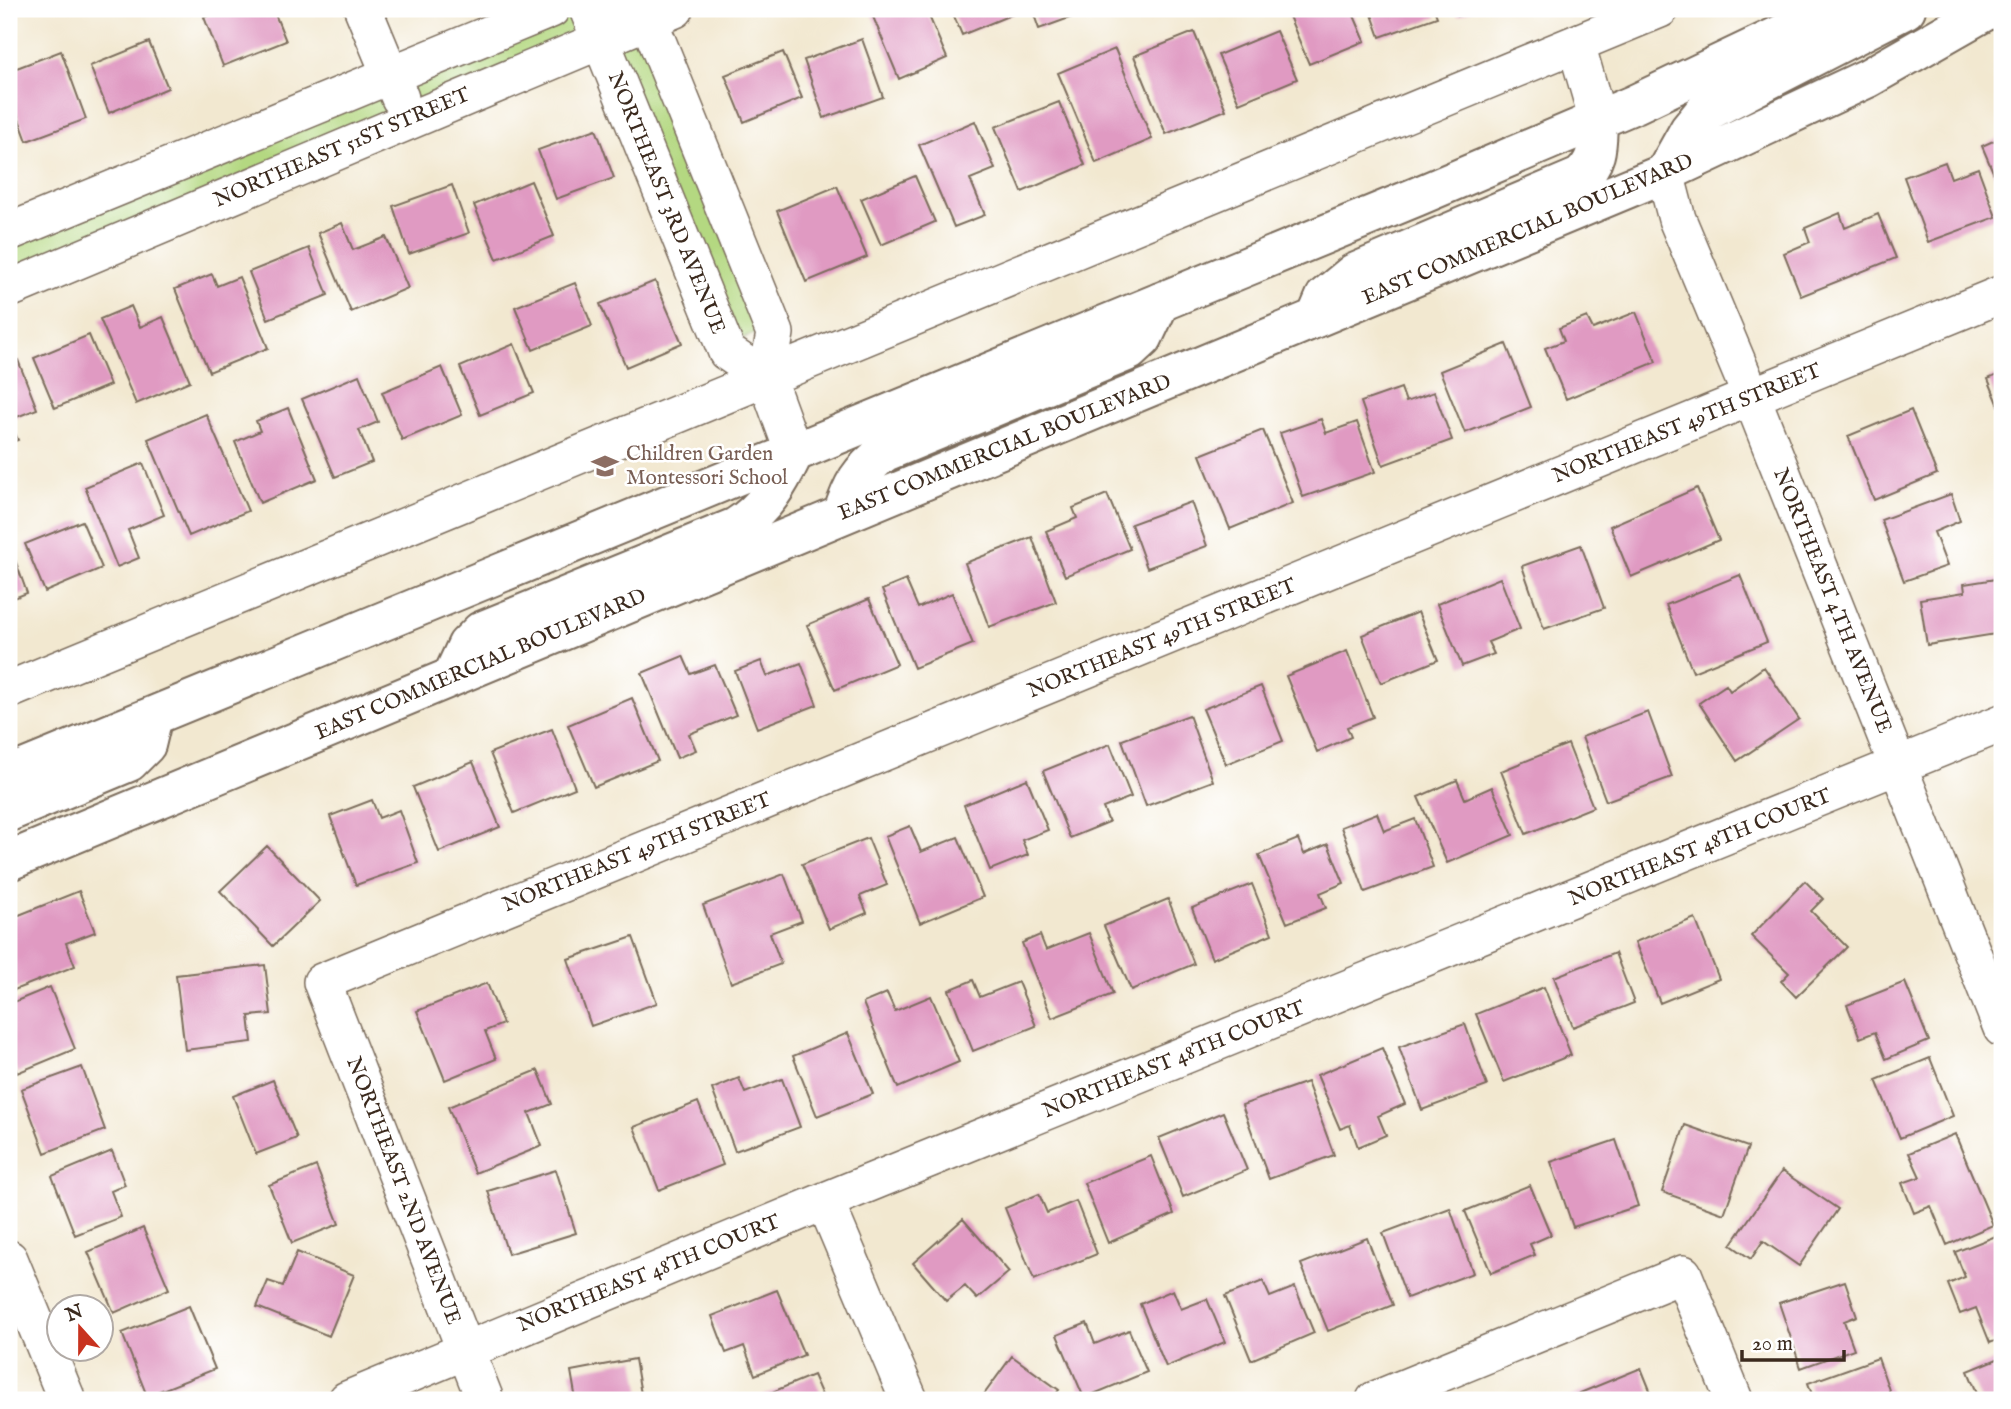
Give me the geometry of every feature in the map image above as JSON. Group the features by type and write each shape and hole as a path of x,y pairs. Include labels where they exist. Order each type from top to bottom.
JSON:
{"main road":[{"path":"9,775 1598,120 1835,9"},
{"path":"1665,173 1689,130 1703,114 1906,9"},
{"name":"EAST COMMERCIAL BOULEVARD","path":"9,861 1665,173 1868,78 1989,9"},
{"path":"1315,320 1325,298 1354,273 1580,177 1591,167 1597,153 1598,120"},
{"path":"842,515 852,484 869,464 885,452 1129,351 1143,338 1160,302"},
{"path":"452,677 467,645 481,631 736,527 754,515 778,486 794,453"},
{"path":"9,812 129,762 146,745 153,716"}],"street":[{"path":"363,9 409,119"},
{"path":"9,232 551,9"},
{"path":"9,691 767,380 1658,9"},
{"path":"656,12 775,333 767,380 794,453"},
{"name":"NORTHEAST 51ST STREET","path":"9,289 409,119 594,24 656,12"},
{"name":"NORTHEAST 3RD AVENUE","path":"594,24 727,352 767,380"},
{"path":"1576,44 1598,120"},
{"name":"NORTHEAST 4TH AVENUE","path":"1665,173 1677,219 1752,398 2002,1028"},
{"name":"NORTHEAST 49TH STREET","path":"322,982 2002,294"},
{"name":"NORTHEAST 48TH COURT","path":"347,1400 825,1201 2002,723"},
{"name":"NORTHEAST 2ND AVENUE","path":"322,982 485,1400"},
{"path":"825,1201 909,1400"},
{"path":"9,1259 67,1400"},
{"path":"1375,1400 1683,1274 1734,1400"}],"green space":[{"path":"569,9 659,9 765,329 736,341 607,30 9,275 9,241"}],"building":[{"path":"225,9 273,9 286,41 223,66 204,17"},
{"path":"878,9 926,9 947,58 899,79 871,12"},
{"path":"951,9 1016,9 1018,12 962,35"},
{"path":"1032,9 1094,9 1039,29"},
{"path":"1286,9 1358,9 1352,11 1365,41 1309,64"},
{"path":"1370,9 1434,9 1437,17 1380,37"},
{"path":"1455,9 1474,9 1458,16"},
{"path":"1276,31 1297,79 1239,103 1218,55"},
{"path":"1194,32 1226,110 1166,134 1134,56"},
{"path":"862,39 883,97 824,118 804,60"},
{"path":"149,42 168,88 109,113 90,66"},
{"path":"1115,49 1152,139 1096,163 1058,73"},
{"path":"61,51 86,119 27,141 9,92 9,71"},
{"path":"783,52 802,98 744,122 725,75"},
{"path":"1059,102 1085,165 1022,192 995,127"},
{"path":"975,121 995,169 970,179 985,215 954,227 919,145"},
{"path":"596,129 614,178 556,199 538,150"},
{"path":"9,130 17,150 9,153"},
{"path":"2002,137 2002,193 1982,146"},
{"path":"1945,162 1951,178 1978,168 1996,217 1928,242 1904,177"},
{"path":"915,176 935,222 881,245 861,199"},
{"path":"531,181 554,236 497,259 474,205"},
{"path":"452,185 469,233 409,254 393,206"},
{"path":"837,186 867,257 806,282 777,211"},
{"path":"1840,213 1845,228 1878,214 1896,258 1801,296 1784,253 1810,242 1805,228"},
{"path":"342,223 353,250 386,237 408,288 351,312 318,233"},
{"path":"309,248 328,295 268,319 249,272"},
{"path":"212,274 217,286 239,277 268,348 209,372 175,289"},
{"path":"655,281 682,343 626,367 600,304"},
{"path":"575,283 592,326 533,350 515,307"},
{"path":"131,306 140,327 163,317 190,381 136,404 100,319"},
{"path":"1636,312 1656,362 1566,399 1545,348 1564,341 1559,328 1587,317 1593,329"},
{"path":"89,335 110,385 55,408 34,358"},
{"path":"514,344 534,393 480,415 460,367"},
{"path":"1506,344 1531,407 1465,433 1440,371"},
{"path":"18,360 37,409 9,420 9,364"},
{"path":"442,367 462,415 402,440 382,392"},
{"path":"2002,373 2002,413 1988,379"},
{"path":"359,375 378,422 359,430 372,462 335,477 302,399"},
{"path":"1401,388 1406,402 1434,392 1452,440 1383,465 1361,402"},
{"path":"288,408 317,479 260,503 235,442 260,431 256,421"},
{"path":"1911,410 1937,474 1874,500 1848,436"},
{"path":"206,414 248,511 189,536 148,439"},
{"path":"1321,419 1326,433 1357,422 1375,472 1303,497 1280,433"},
{"path":"9,420 18,440 9,443"},
{"path":"1263,430 1293,503 1230,529 1200,455"},
{"path":"143,463 164,515 128,530 139,558 117,567 85,487"},
{"path":"1697,488 1719,540 1631,577 1610,526"},
{"path":"1107,494 1130,549 1065,576 1046,531 1077,518 1073,508"},
{"path":"1951,494 1960,521 1934,532 1947,566 1904,581 1881,520"},
{"path":"1191,502 1207,546 1147,568 1131,524"},
{"path":"82,521 102,568 45,592 25,544"},
{"path":"1032,537 1056,602 989,627 965,563"},
{"path":"9,543 27,593 9,600"},
{"path":"1581,545 1604,608 1544,629 1522,566"},
{"path":"1740,575 1767,642 1693,672 1666,605"},
{"path":"1500,578 1520,629 1488,642 1494,654 1462,666 1437,604"},
{"path":"2002,578 2002,633 1927,645 1920,599 1965,592 1964,584"},
{"path":"906,580 918,608 952,593 973,644 914,668 882,590"},
{"path":"869,599 897,664 835,690 807,625"},
{"path":"1418,612 1438,660 1381,683 1362,635"},
{"path":"1347,651 1373,717 1347,727 1351,737 1317,752 1286,676"},
{"path":"683,656 691,674 715,665 736,715 689,734 696,750 677,758 642,673"},
{"path":"761,661 767,676 801,663 817,705 757,728 735,671"},
{"path":"1764,667 1799,719 1737,761 1699,703 1726,685 1730,691"},
{"path":"1261,686 1283,741 1226,764 1203,709"},
{"path":"632,698 658,761 594,787 568,725"},
{"path":"1648,712 1672,777 1606,801 1582,737"},
{"path":"1189,715 1213,781 1146,806 1122,740"},
{"path":"552,729 575,788 514,813 490,753"},
{"path":"1110,744 1131,797 1103,808 1109,822 1070,838 1043,771"},
{"path":"1568,744 1593,807 1526,834 1501,771"},
{"path":"473,762 500,827 439,852 413,787"},
{"path":"1027,779 1048,830 1022,840 1028,855 990,870 964,805"},
{"path":"1457,780 1465,799 1492,787 1513,835 1447,863 1418,797"},
{"path":"372,800 379,818 399,810 418,863 356,885 330,816"},
{"path":"1377,813 1384,831 1415,819 1433,867 1365,892 1341,827"},
{"path":"910,826 921,852 958,837 983,897 920,923 885,836"},
{"path":"868,838 887,885 860,896 867,913 829,929 802,864"},
{"path":"1298,839 1304,854 1328,844 1344,883 1320,893 1326,908 1287,923 1259,855"},
{"path":"267,846 320,901 273,946 220,891"},
{"path":"784,874 802,921 770,933 781,964 731,983 703,905"},
{"path":"1805,881 1823,899 1811,911 1847,947 1796,997 1781,981 1789,973 1751,936"},
{"path":"1252,884 1272,934 1212,959 1192,908"},
{"path":"79,891 95,932 66,943 75,966 9,992 9,919"},
{"path":"1168,899 1194,964 1131,990 1104,926"},
{"path":"1695,918 1719,979 1660,1003 1635,942"},
{"path":"1089,933 1113,994 1052,1018 1022,943 1040,935 1046,950"},
{"path":"633,937 657,1003 591,1026 568,959"},
{"path":"1615,953 1634,1003 1573,1027 1554,977"},
{"path":"265,965 271,1014 249,1016 252,1042 185,1050 176,975"},
{"path":"973,980 980,997 1018,982 1036,1026 973,1051 949,990"},
{"path":"1905,982 1929,1041 1886,1059 1875,1032 1860,1038 1847,1005"},
{"path":"487,983 503,1024 485,1031 496,1059 445,1080 417,1011"},
{"path":"50,987 75,1049 17,1073 9,1052 9,1004"},
{"path":"1544,987 1571,1055 1504,1082 1476,1014"},
{"path":"887,993 895,1011 931,996 959,1062 898,1088 863,1003"},
{"path":"1465,1024 1487,1086 1422,1110 1399,1047"},
{"path":"848,1033 873,1094 817,1116 793,1056"},
{"path":"1382,1048 1405,1104 1378,1116 1386,1135 1358,1147 1350,1125 1340,1129 1317,1075"},
{"path":"1930,1058 1953,1116 1900,1138 1876,1080"},
{"path":"82,1067 105,1130 45,1153 21,1089"},
{"path":"538,1070 552,1104 529,1113 542,1146 475,1173 448,1107"},
{"path":"739,1078 745,1093 782,1079 800,1127 735,1151 712,1089"},
{"path":"273,1080 297,1138 256,1154 233,1096"},
{"path":"1307,1082 1334,1155 1269,1179 1242,1105"},
{"path":"698,1102 723,1165 659,1190 634,1127"},
{"path":"1223,1112 1247,1170 1183,1197 1159,1138"},
{"path":"1685,1125 1748,1147 1724,1214 1662,1192"},
{"path":"1955,1134 1993,1225 1947,1245 1931,1206 1914,1213 1902,1183 1920,1177 1909,1153"},
{"path":"1616,1140 1638,1206 1573,1227 1551,1162"},
{"path":"112,1151 125,1185 111,1191 121,1217 75,1235 52,1176"},
{"path":"1151,1156 1174,1214 1108,1243 1084,1183"},
{"path":"316,1166 339,1224 292,1243 269,1185"},
{"path":"556,1170 576,1233 508,1254 488,1191"},
{"path":"1782,1171 1838,1209 1799,1266 1763,1241 1751,1259 1731,1245"},
{"path":"1530,1185 1551,1235 1530,1244 1535,1255 1491,1273 1465,1211"},
{"path":"1039,1194 1047,1213 1076,1201 1097,1254 1034,1280 1005,1208"},
{"path":"1450,1208 1473,1273 1407,1298 1383,1233"},
{"path":"963,1219 1009,1272 977,1299 965,1286 946,1301 913,1263"},
{"path":"143,1228 169,1289 116,1312 116,1294 106,1294 88,1252"},
{"path":"2001,1234 2002,1338 1990,1343 1976,1308 1960,1314 1948,1284 1965,1277 1955,1252"},
{"path":"1367,1238 1393,1305 1328,1331 1301,1264"},
{"path":"297,1252 354,1275 329,1336 257,1307 268,1281 283,1286"},
{"path":"1263,1281 1270,1297 1295,1287 1314,1333 1251,1360 1225,1296"},
{"path":"1845,1281 1857,1316 1844,1321 1854,1349 1801,1368 1779,1303"},
{"path":"777,1290 804,1355 755,1375 744,1346 726,1353 712,1316"},
{"path":"1173,1290 1181,1309 1207,1299 1225,1342 1166,1367 1140,1304"},
{"path":"189,1306 215,1369 147,1396 122,1333"},
{"path":"1087,1323 1095,1344 1129,1330 1147,1372 1084,1398 1057,1335"},
{"path":"1012,1356 1059,1390 1051,1400 980,1400"},
{"path":"2002,1357 2002,1400 1980,1400 1968,1371"},
{"path":"1878,1358 1892,1399 1814,1400 1808,1383"},
{"path":"635,1359 642,1400 576,1400 571,1371"},
{"path":"1641,1368 1654,1400 1563,1400"},
{"path":"813,1375 824,1400 753,1400"}],"place":[{"name":"Children Garden Montessori School","path":"605,466"}]}
